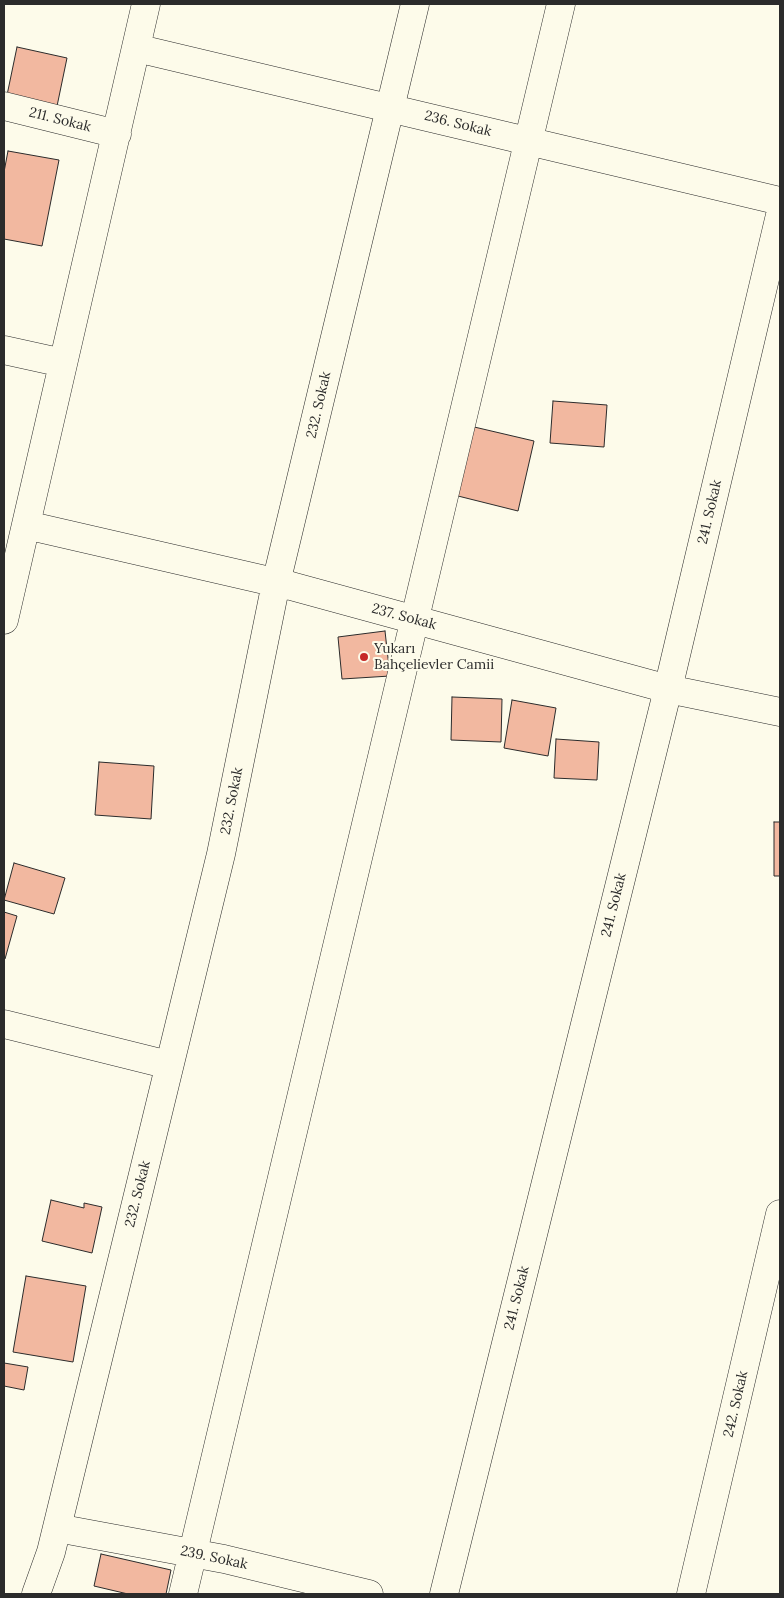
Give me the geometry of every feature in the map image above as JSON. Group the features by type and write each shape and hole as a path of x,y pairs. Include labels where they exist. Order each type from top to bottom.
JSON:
{"street":[{"path":"6,603 26,525 146,4"},
{"name":"232. Sokak","path":"36,1594 51,1552 57,1528 221,854 276,583 415,4"},
{"path":"183,1594 561,4"},
{"name":"236. Sokak","path":"136,48 780,201"},
{"name":"211. Sokak","path":"4,106 117,134"},
{"name":"241. Sokak","path":"444,1594 668,689 780,215"},
{"path":"4,350 63,363"},
{"name":"237. Sokak","path":"26,525 276,583 668,689 780,712"},
{"path":"4,1024 169,1065"},
{"name":"242. Sokak","path":"691,1594 780,1214"},
{"name":"239. Sokak","path":"57,1528 224,1559 369,1594"}],"building":[{"path":"17,47 67,58 56,111 6,100"},
{"path":"8,151 59,160 42,246 4,239 4,172"},
{"path":"553,401 607,405 604,447 550,443"},
{"path":"470,426 534,441 518,511 454,495"},
{"name":"Yukarı Bahçelievler Camii","path":"385,631 390,676 342,679 338,637"},
{"path":"452,697 502,699 501,742 451,740"},
{"path":"512,700 556,708 548,756 504,748"},
{"path":"556,739 599,742 597,780 554,778"},
{"path":"99,762 154,766 151,819 95,815"},
{"path":"774,822 780,822 780,876 774,876"},
{"path":"14,863 65,878 54,914 4,900"},
{"path":"4,912 17,916 5,959 4,958"},
{"path":"51,1200 84,1208 84,1203 102,1207 92,1253 42,1241"},
{"path":"26,1276 86,1286 73,1362 13,1352"},
{"path":"4,1363 28,1367 24,1390 4,1386"},
{"path":"101,1554 171,1570 166,1594 128,1594 94,1586"}],"place":[{"name":"Yukarı Bahçelievler Camii","path":"364,657"}]}
